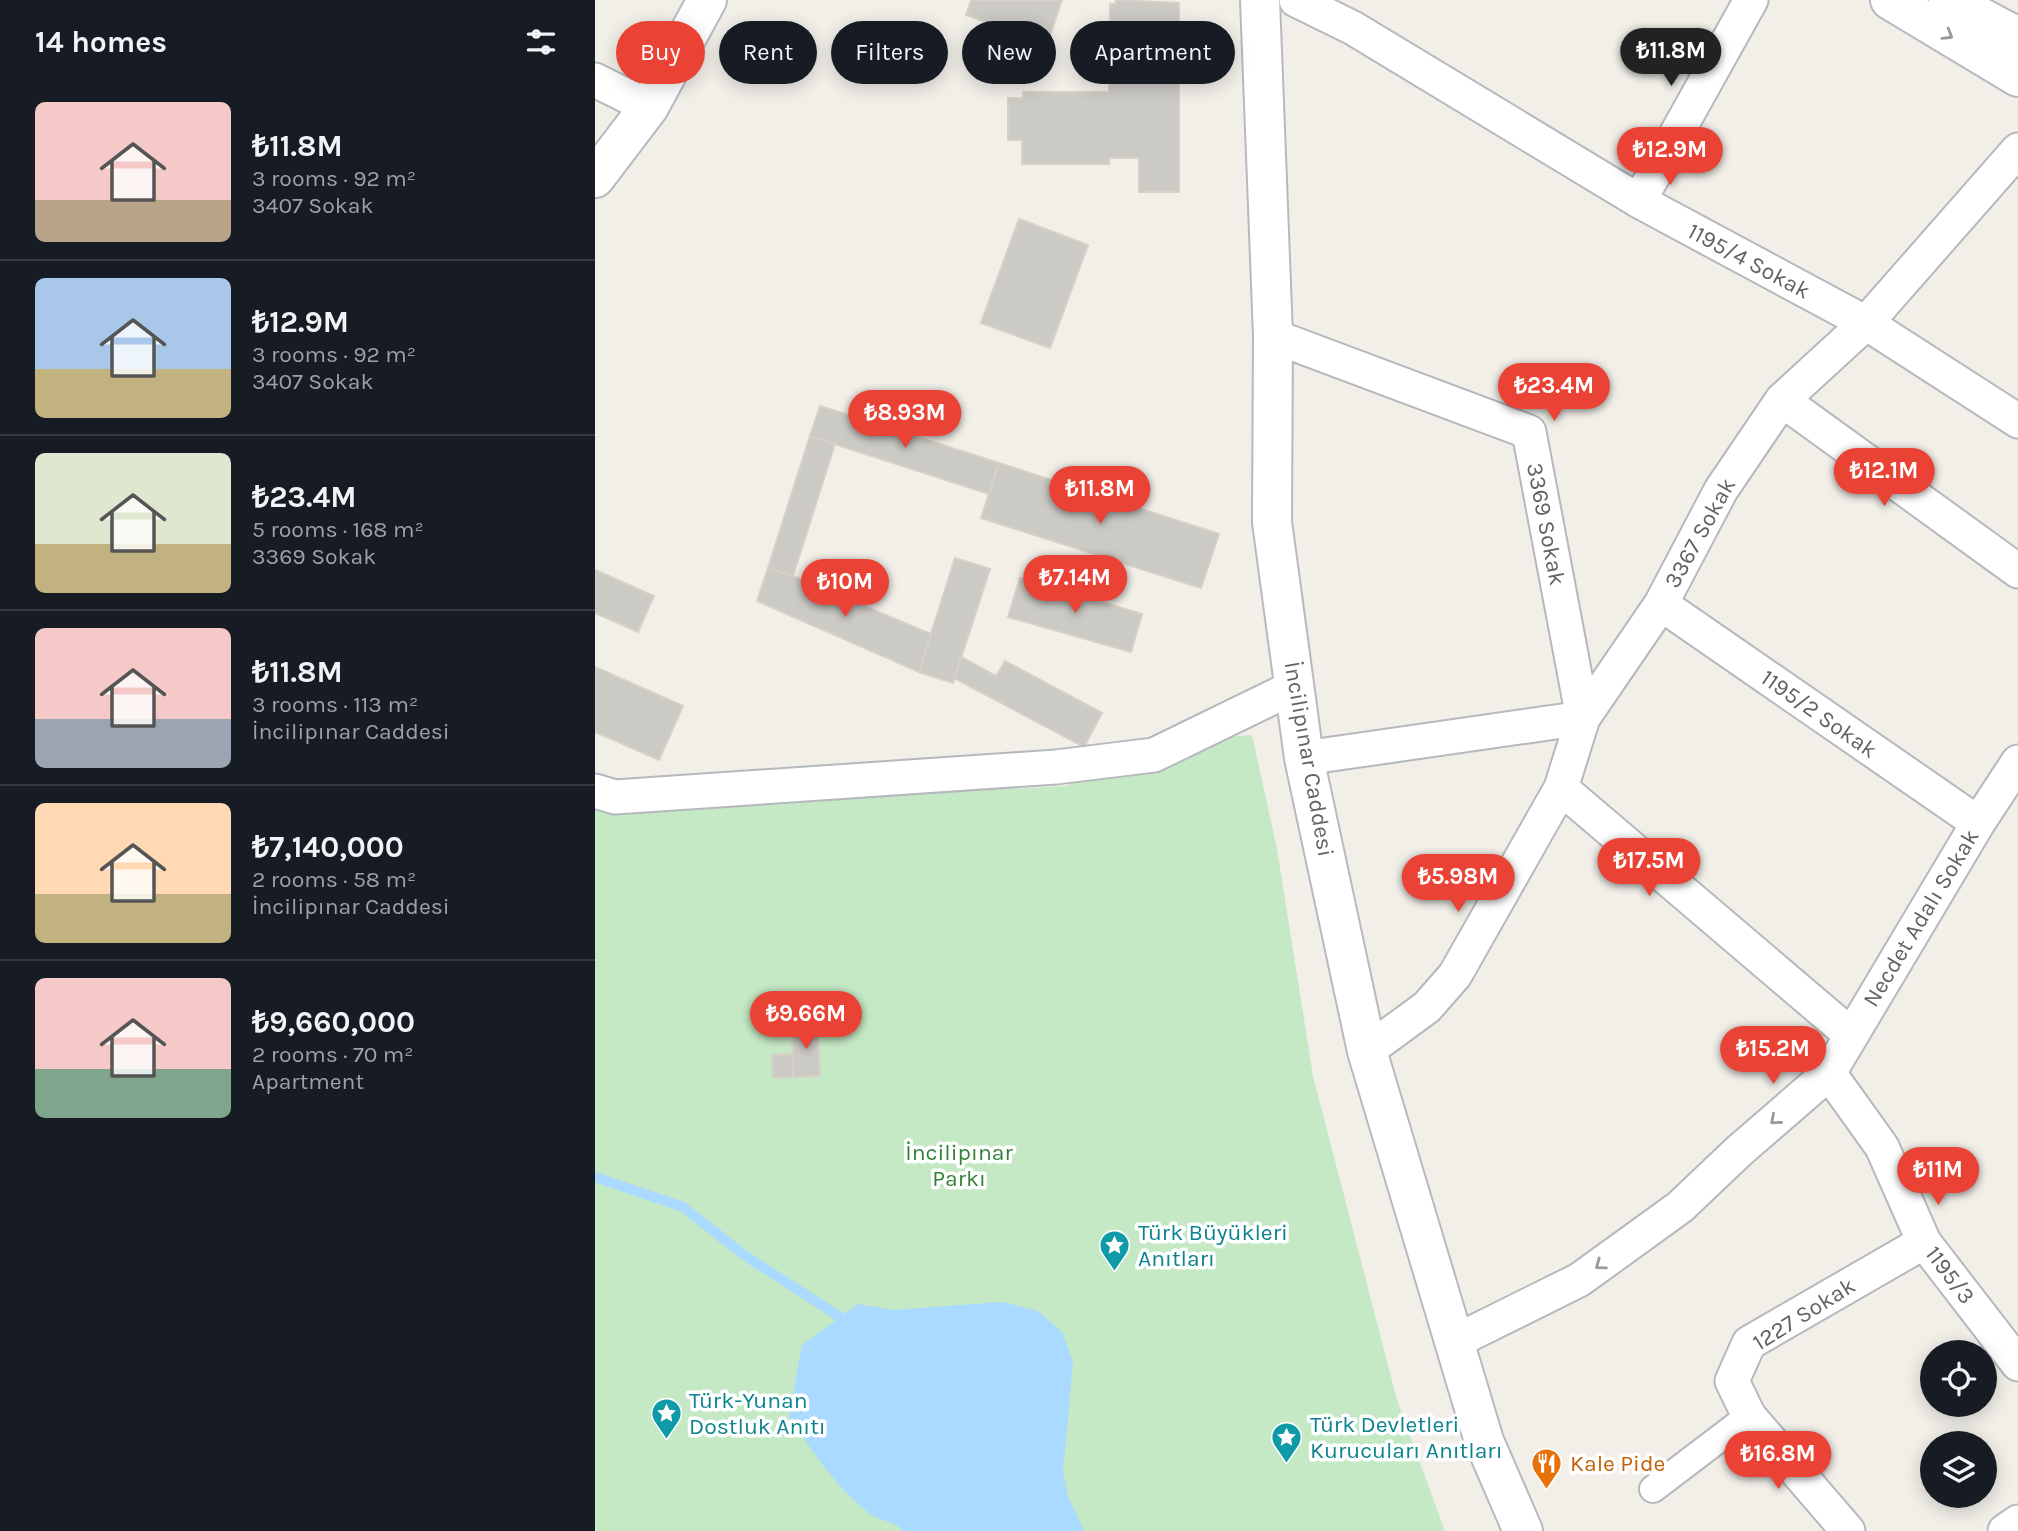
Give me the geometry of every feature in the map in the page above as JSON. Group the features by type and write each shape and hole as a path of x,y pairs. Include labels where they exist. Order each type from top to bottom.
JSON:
{"main road":[{"path":"595,178 649,107 707,0"},
{"name":"İncilipınar Caddesi","path":"1260,0 1273,336 1272,522 1304,758 1367,1052 1484,1441 1523,1531"},
{"path":"1890,0 2018,77"},
{"path":"1948,0 2018,37"}],"street":[{"name":"1195/4 Sokak","path":"1296,0 1353,28 1639,201 1866,323 2018,421"},
{"path":"1639,201 1751,0"},
{"path":"595,80 649,107"},
{"name":"3367 Sokak","path":"1583,718 1661,604 1721,490 1782,400 1866,323 2018,150"},
{"name":"3369 Sokak","path":"1273,336 1529,432 1583,718"},
{"path":"1782,400 2018,571"},
{"name":"1195/2 Sokak","path":"1661,604 1978,823"},
{"path":"595,792 615,797 1056,767 1154,755 1296,686"},
{"path":"1304,758 1583,718 1561,788 1455,975 1427,1007 1367,1052"},
{"name":"Necdet Adalı Sokak","path":"1454,1342 1579,1280 1680,1207 1739,1151 1829,1073 1978,823 2018,762"},
{"path":"1561,788 1851,1035"},
{"name":"1195/3","path":"1829,1073 1882,1147 1924,1242 2018,1364"},
{"name":"1227 Sokak","path":"1848,1531 1749,1416 1732,1381 1749,1343 1924,1242"},
{"path":"1653,1489 1749,1416"},
{"path":"2005,1531 2018,1522"}],"green space":[{"name":"İncilipınar Parkı","path":"1252,735 1277,849 1313,1076 1397,1400 1445,1531 595,1531 595,809 604,811 1066,786 1176,741"}],"water":[{"path":"1002,1302 1038,1311 1063,1333 1073,1363 1063,1472 1068,1496 1084,1531 904,1531 870,1514 835,1481 789,1416 802,1345 858,1304 893,1310"}],"building":[{"path":"971,0 1062,0 1055,21 983,21 966,15"},
{"path":"1116,0 1179,3 1179,21 1110,21 1110,4 1116,4"},
{"path":"1109,84 1179,84 1179,192 1139,192 1139,158 1109,158 1109,164 1022,164 1022,140 1008,140 1008,98 1023,98 1023,92 1109,92"},
{"path":"1019,219 1088,245 1050,348 981,323"},
{"path":"820,406 999,463 989,494 810,436"},
{"path":"810,436 835,444 793,576 768,568"},
{"path":"999,463 1219,534 1201,588 981,518"},
{"path":"955,558 990,569 953,683 919,672"},
{"path":"768,568 931,634 919,672 757,601"},
{"path":"595,570 654,596 638,632 595,613"},
{"path":"1020,578 1142,614 1131,652 1008,617"},
{"path":"961,657 996,676 1005,661 1102,713 1084,747 954,678"},
{"path":"595,667 683,706 659,760 595,732"},
{"path":"792,1026 818,1026 820,1076 793,1077"},
{"path":"793,1054 793,1077 773,1078 772,1055"}],"waterway":[{"path":"595,1177 683,1207 744,1255 840,1317"}],"place":[{"name":"Türk Büyükleri Anıtları","path":"1115,1272"},
{"name":"Türk-Yunan Dostluk Anıtı","path":"666,1440"},
{"name":"Türk Devletleri Kurucuları Anıtları","path":"1287,1464"},
{"name":"Kale Pide","path":"1547,1490"}]}
